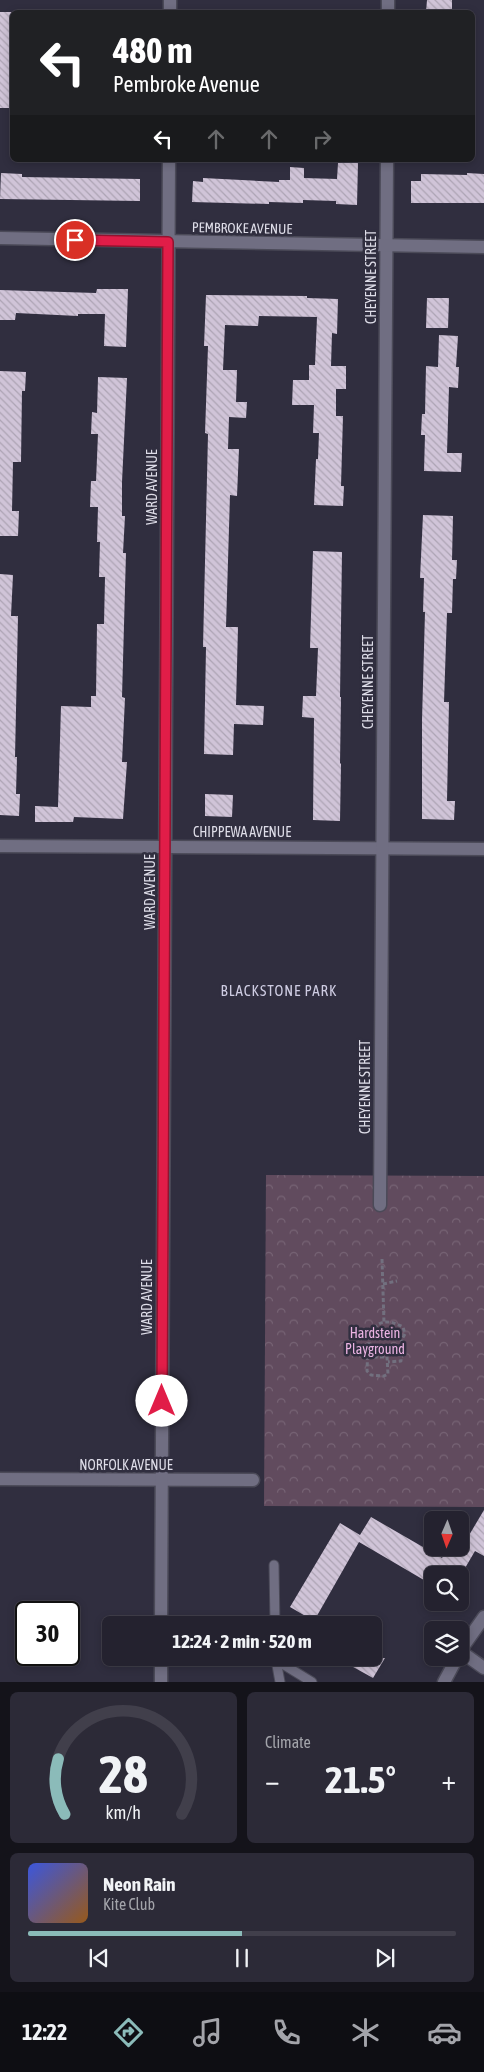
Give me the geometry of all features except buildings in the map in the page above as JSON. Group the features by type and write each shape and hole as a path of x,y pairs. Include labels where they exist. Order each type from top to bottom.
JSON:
{"street":[{"name":"WARD AVENUE","path":"161,1616 169,162"},
{"name":"CHEYENNE STREET","path":"380,1205 387,162"},
{"name":"PEMBROKE AVENUE","path":"0,238 484,247"},
{"name":"CHIPPEWA AVENUE","path":"0,846 484,849"},
{"name":"NORFOLK AVENUE","path":"0,1479 253,1480"},
{"path":"469,1638 484,1617"},
{"path":"469,1657 484,1668"},
{"path":"160,1682 161,1666"},
{"path":"444,1682 453,1666"}],"lane":[{"path":"274,1565 275,1616"},
{"path":"277,1666 280,1682"},
{"path":"287,1666 312,1682"}],"path":[{"path":"382,1259 384,1323"},
{"path":"383,1284 397,1281"},
{"path":"367,1357 387,1357 388,1374 384,1376 371,1376 367,1371 367,1357 370,1334 374,1326 384,1323 396,1323 403,1327 405,1334 402,1339 401,1361 388,1362"}],"green space":[{"name":"Hardstein Playground","path":"266,1175 484,1176 484,1507 264,1506"}],"district":[{"name":"BLACKSTONE PARK","path":"279,990"}],"route":[{"path":"75,240 168,242 162,1401"}]}
